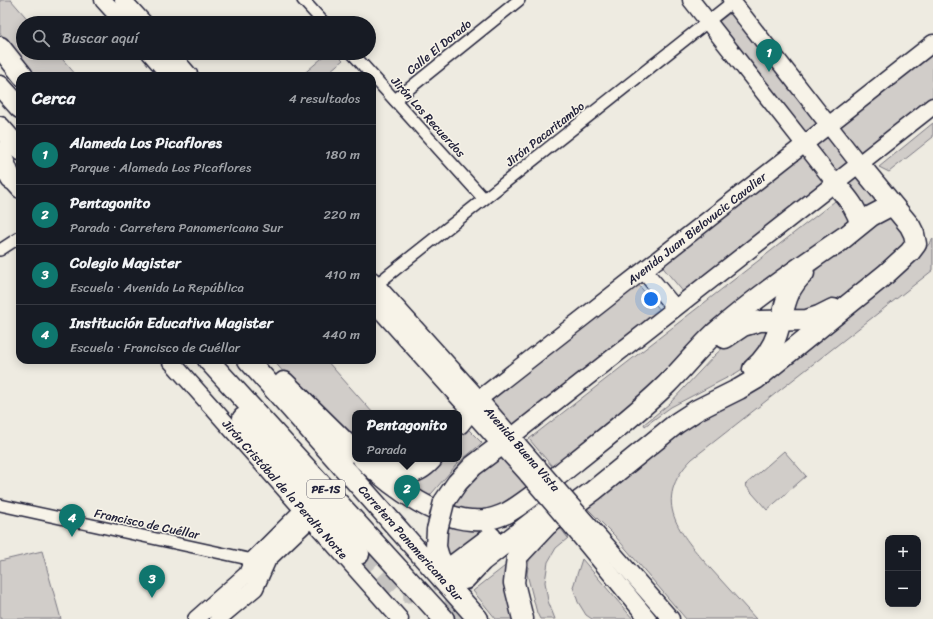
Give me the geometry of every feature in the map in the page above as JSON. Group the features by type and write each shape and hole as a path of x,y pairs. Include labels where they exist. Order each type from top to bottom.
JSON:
{"highway":[{"path":"0,47 20,72"},
{"path":"0,86 16,104"},
{"path":"0,127 16,145"},
{"path":"0,152 10,179"},
{"path":"523,619 514,583 517,557 547,525 593,491 677,423 697,410 756,379 886,274 910,252 916,244 914,234 910,226 859,164"},
{"path":"835,183 853,206 858,215 860,224"},
{"path":"886,274 860,293 819,316 807,320 780,320 760,321 742,326 728,335 713,348 682,382 642,420 568,479 460,571 474,568 653,428 697,399 743,377 757,366 770,350 777,335 780,320 783,306 790,291 801,275 860,224 871,216 892,205"},
{"path":"366,462 401,490 425,505 442,513 477,520 493,518 505,513 533,494 651,399 715,334 806,263 844,237"},
{"path":"199,364 359,554"},
{"name":"PE-1S","path":"212,364 444,619"},
{"name":"Carretera Panamericana Sur","path":"252,364 479,619"},
{"path":"263,364 352,440"},
{"path":"282,380 352,449"},
{"path":"479,619 458,593 439,557 436,546 437,530 444,502 456,483 468,471 506,441"},
{"path":"378,462 386,469 401,474 417,471 429,462"}],"main road":[{"path":"104,0 118,16"},
{"path":"124,0 138,16"},
{"path":"691,0 835,183"},
{"path":"733,1 859,164"},
{"name":"Avenida Juan Bielovucic Cavalier","path":"469,411 828,124 931,46"},
{"path":"156,60 167,72"},
{"path":"176,60 187,72"},
{"path":"506,441 933,106"},
{"path":"644,271 675,308"},
{"name":"Avenida Buena Vista","path":"376,287 469,411"},
{"name":"Avenida Buena Vista","path":"376,306 469,411 506,441 574,518 671,619"},
{"name":"Jirón Cristóbal de la Peralta Norte","path":"174,364 400,619"},
{"path":"196,619 259,562 307,514"},
{"name":"Avenida Buena Vista","path":"574,518 648,619"},
{"path":"218,619 255,588 262,576 259,562"}],"street":[{"path":"303,0 318,16"},
{"name":"Calle El Dorado","path":"395,100 519,0"},
{"name":"Jirón Pacaritambo","path":"376,282 484,199 733,1"},
{"name":"Jirón Los Recuerdos","path":"358,60 369,72"},
{"name":"Jirón Los Recuerdos","path":"376,79 484,199"},
{"path":"0,250 16,240"},
{"name":"Francisco de Cuéllar","path":"0,505 259,562"}],"shaded area":[{"path":"0,0 11,0 25,16 16,16 16,53 0,33"},
{"path":"734,10 820,121 804,133 717,23"},
{"path":"933,54 933,99 861,156 837,125"},
{"path":"21,60 63,60 74,72 31,72"},
{"path":"320,60 343,60 329,72 306,72"},
{"path":"933,123 933,137 889,172 879,167"},
{"path":"824,137 833,139 846,157 847,165 838,172 826,165 816,148 815,143"},
{"path":"802,153 825,184 685,294 660,264"},
{"path":"860,174 878,197 876,205 861,210 844,186 847,180"},
{"path":"839,198 856,219 648,396 555,467 551,465 529,439"},
{"path":"888,216 899,225 906,246 866,280 835,300 799,316 788,306 800,285 857,233"},
{"path":"933,239 933,270 692,459 679,474 673,489 671,503 674,517 680,530 700,556 756,619 686,619 615,536 584,505 687,423 860,305 913,264"},
{"path":"636,282 662,312 512,429 487,401"},
{"path":"765,326 770,334 750,364 736,373 671,407 645,426 644,424 669,404 727,344"},
{"path":"276,364 330,364 370,410 352,410 352,436 303,395"},
{"path":"464,425 482,443 462,460 462,427"},
{"path":"501,450 532,484 507,505 477,514 449,510 469,477"},
{"path":"784,451 806,476 767,510 745,485"},
{"path":"434,462 459,462 426,500 398,483"},
{"path":"502,520 450,558 445,551 446,521"},
{"path":"561,529 568,538 556,548 548,562 545,582 548,601 555,619 540,619 537,613 527,574 530,554 544,536"},
{"path":"42,551 61,619 0,619 0,561"},
{"path":"582,559 633,619 592,619 586,615 578,602 573,587"},
{"path":"509,563 514,619 496,619 473,591"}],"tunnel":[{"path":"359,554 394,591 402,593 414,592 431,582 453,565"},
{"path":"452,619 456,595 464,581"}],"place":[{"name":"Alameda Los Picaflores","path":"769,72"},
{"name":"Pentagonito","path":"407,508"},
{"name":"Institución Educativa Magister","path":"72,537"},
{"name":"Colegio Magister","path":"152,598"}]}
